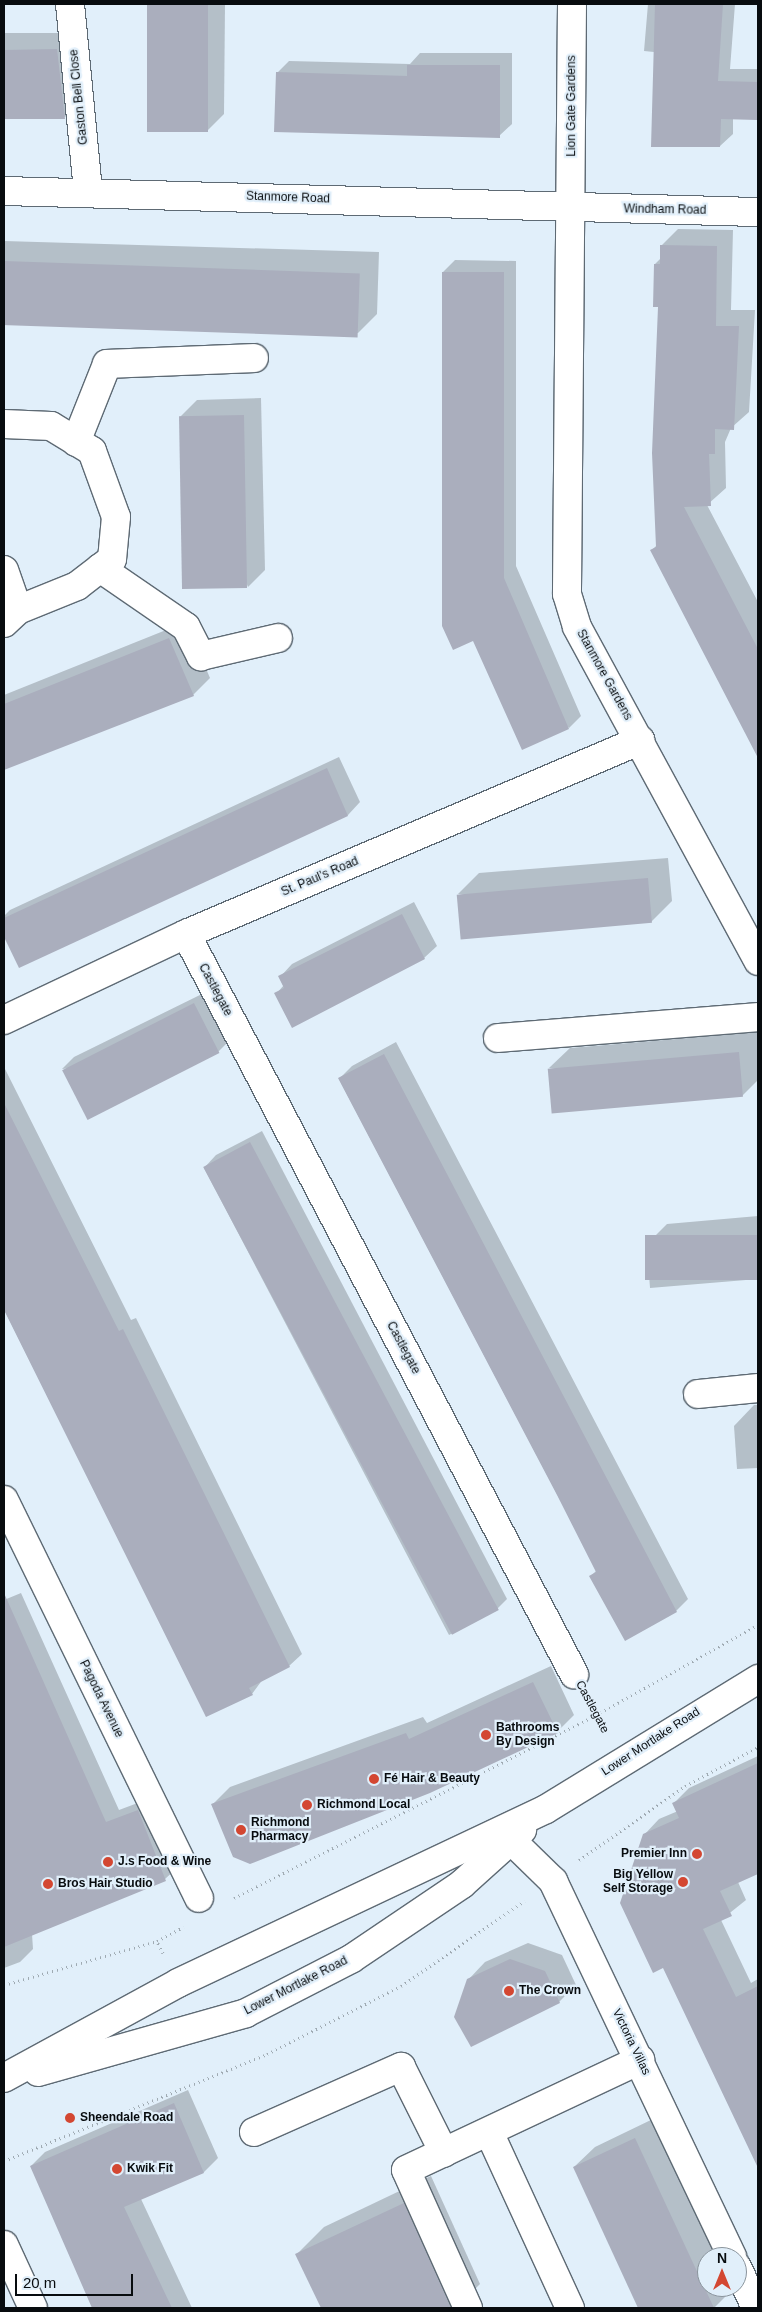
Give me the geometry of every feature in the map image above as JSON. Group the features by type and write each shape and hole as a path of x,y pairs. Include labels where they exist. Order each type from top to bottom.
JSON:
{"main road":[{"name":"Gaston Bell Close","path":"70,4 88,191"},
{"name":"Lion Gate Gardens","path":"572,4 573,208"},
{"name":"Stanmore Road","path":"4,191 88,191 573,208"},
{"name":"Windham Road","path":"573,208 758,212"},
{"name":"Stanmore Gardens","path":"573,208 567,594 577,627 640,740 758,961"},
{"path":"76,442 107,364 254,358"},
{"path":"4,424 51,426 92,451 116,518 112,559 77,586 11,616 4,570"},
{"path":"100,568 186,627 201,656 278,638"},
{"name":"St. Paul’s Road","path":"4,1020 186,934 640,740"},
{"name":"Castlegate","path":"186,934 574,1674"},
{"path":"498,1038 758,1017"},
{"path":"698,1394 758,1388"},
{"name":"Pagoda Avenue","path":"4,1500 14,1542 199,1898"},
{"name":"Lower Mortlake Road","path":"4,2079 201,1971 546,1809 758,1679"},
{"name":"Lower Mortlake Road","path":"4,2079 246,2013 350,1959 462,1884 546,1809"},
{"name":"Victoria Villas","path":"511,1840 553,1880 727,2247"},
{"path":"468,2308 406,2170 640,2060"},
{"path":"254,2132 401,2067 444,2152"},
{"path":"489,2132 570,2308"},
{"path":"4,2245 33,2308"},
{"path":"747,2289 756,2308"}],"path":[{"path":"229,1900 596,1715 758,1626"},
{"name":"Castlegate","path":"574,1674 622,1762"},
{"path":"4,1985 157,1941"}],"building":[{"path":"147,4 208,4 208,132 147,132"},
{"path":"655,4 723,4 718,81 758,82 758,115 757,120 721,119 720,147 651,147"},
{"path":"57,49 65,119 4,119 4,50"},
{"path":"407,65 500,65 500,138 274,132 276,72 407,76"},
{"path":"660,245 717,246 716,326 739,326 734,430 715,429 715,454 709,454 711,506 684,507 758,649 758,758 650,550 656,547 652,453 658,307 653,307 654,264 660,264"},
{"path":"4,261 360,273 358,337 4,325"},
{"path":"442,272 504,272 504,578 569,729 522,750 473,641 453,650 442,626"},
{"path":"244,415 247,588 182,589 179,416"},
{"path":"169,638 194,696 4,770 4,704"},
{"path":"327,768 348,816 19,968 4,937 4,918"},
{"path":"648,878 652,923 461,940 457,895"},
{"path":"402,914 425,959 292,1028 274,993 284,988 278,976"},
{"path":"194,1003 219,1053 88,1120 62,1070"},
{"path":"739,1052 743,1097 552,1114 548,1069"},
{"path":"384,1054 677,1612 625,1641 589,1576 596,1572 557,1495 338,1078"},
{"path":"4,1103 119,1331 123,1329 290,1667 249,1688 253,1695 206,1717 4,1310"},
{"path":"250,1142 499,1610 452,1635 203,1167"},
{"path":"645,1235 758,1235 758,1280 645,1280"},
{"path":"4,1593 106,1822 138,1810 166,1881 4,1947"},
{"path":"533,1682 558,1733 430,1793 250,1864 233,1857 211,1804 406,1733 409,1739"},
{"name":"Premier Inn","path":"758,1763 758,1874 720,1891 732,1916 703,1929 736,1997 758,1986 758,2168 663,1968 653,1973 620,1903 643,1834 679,1818 672,1803"},
{"name":"The Crown","path":"510,1959 545,1971 560,2003 471,2047 454,2017 467,1979"},
{"name":"Kwik Fit","path":"174,2103 204,2173 124,2207 172,2308 92,2308 30,2166"},
{"path":"635,2138 697,2271 697,2297 709,2297 714,2308 638,2308 573,2167"},
{"path":"404,2203 451,2308 321,2308 295,2254"}],"place":[{"name":"Bathrooms By Design","path":"486,1735"},
{"name":"Fé Hair & Beauty","path":"374,1779"},
{"name":"Richmond Local","path":"307,1805"},
{"name":"Richmond Pharmacy","path":"241,1830"},
{"name":"Premier Inn","path":"697,1854"},
{"name":"J.s Food & Wine","path":"108,1862"},
{"name":"Big Yellow Self Storage","path":"683,1882"},
{"name":"Bros Hair Studio","path":"48,1884"},
{"name":"The Crown","path":"509,1991"},
{"name":"Sheendale Road","path":"70,2118"},
{"name":"Kwik Fit","path":"117,2169"}]}
